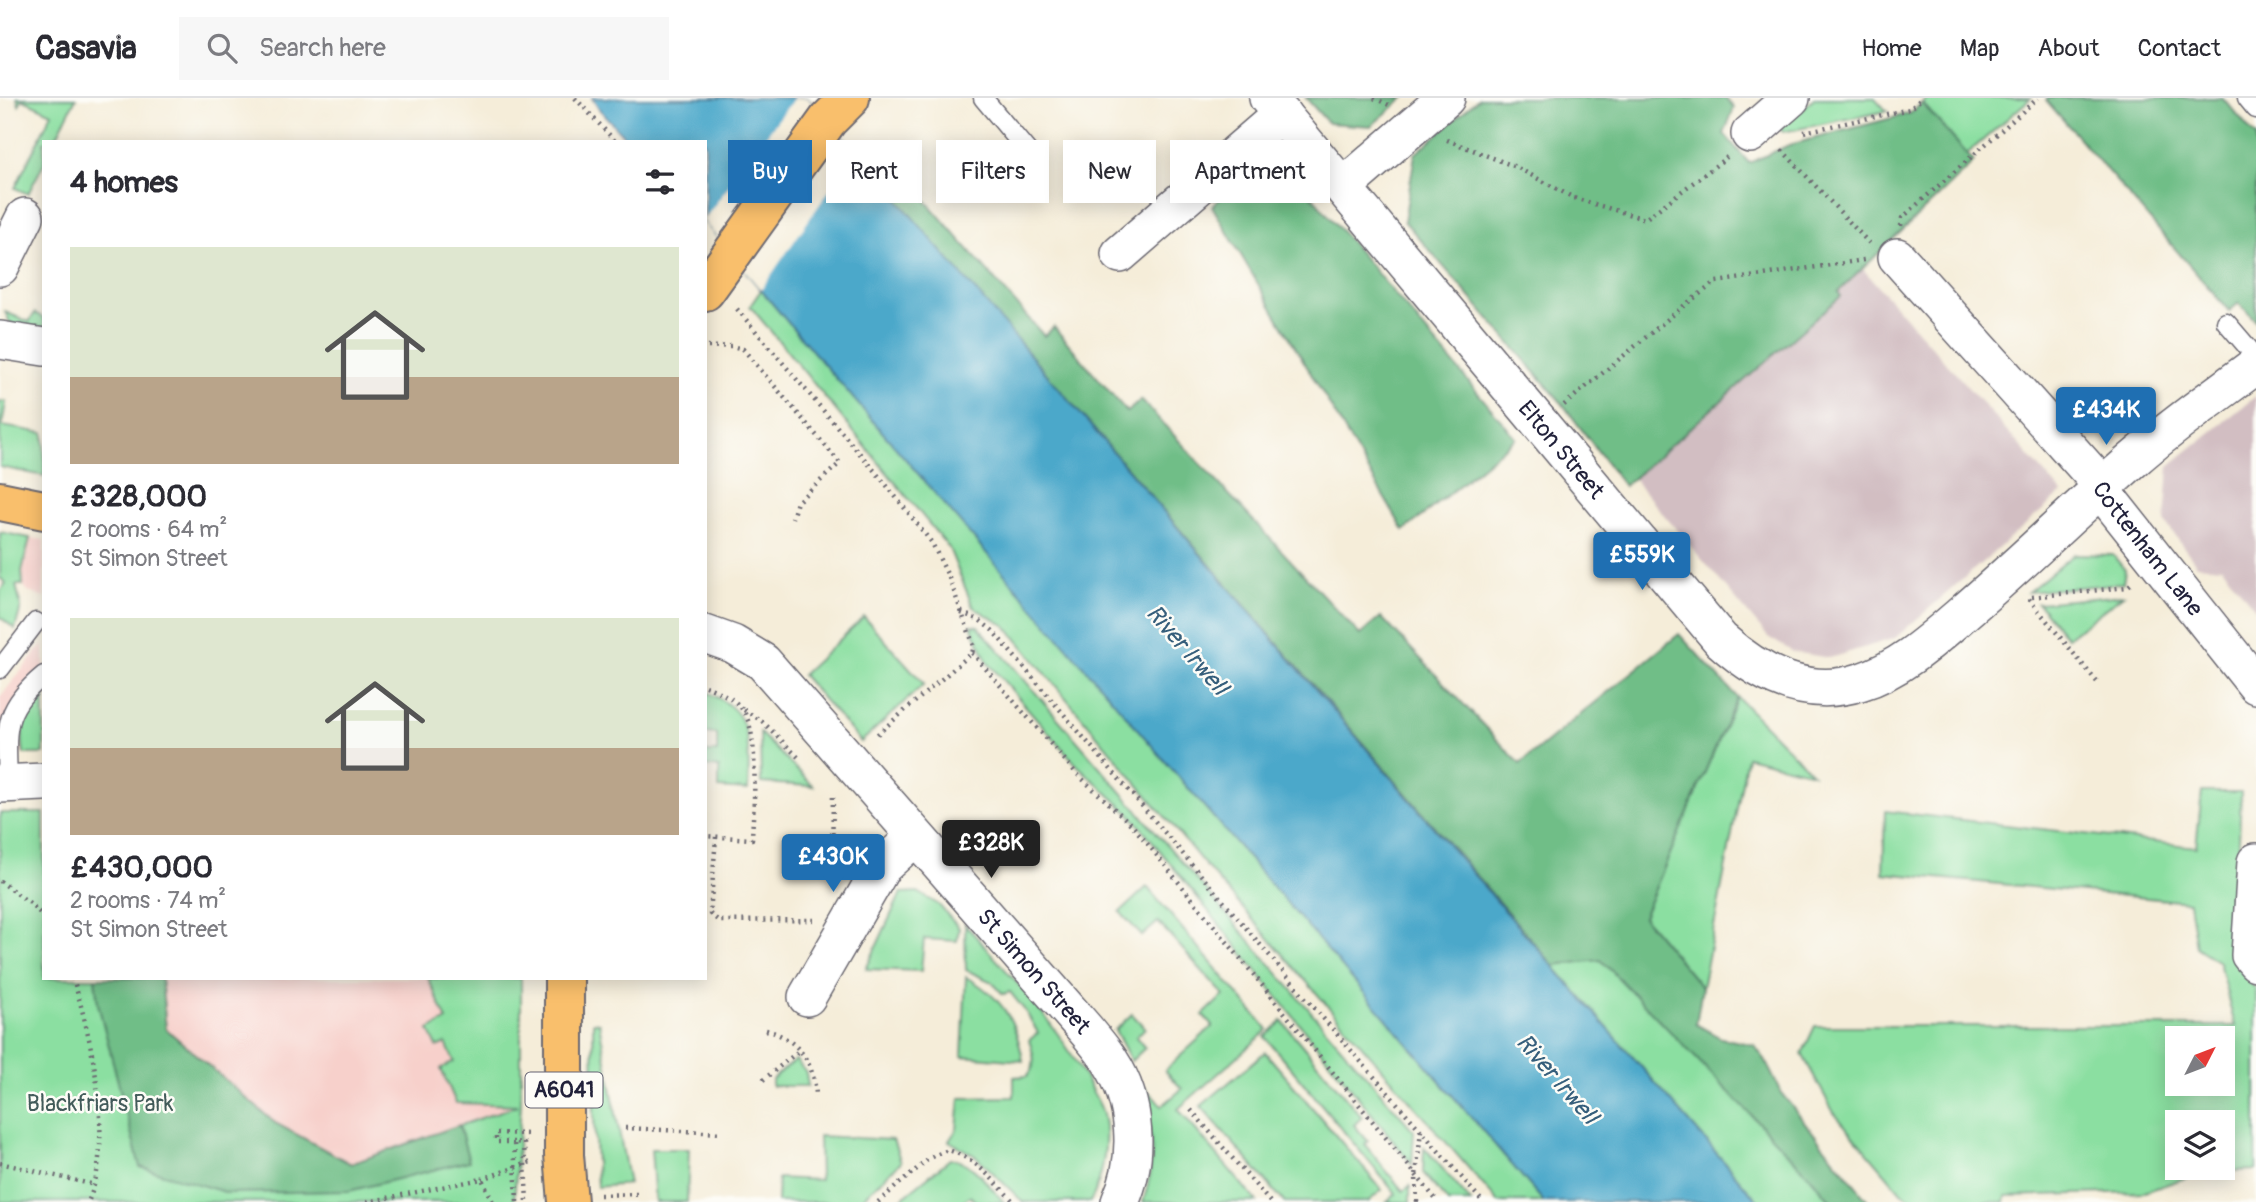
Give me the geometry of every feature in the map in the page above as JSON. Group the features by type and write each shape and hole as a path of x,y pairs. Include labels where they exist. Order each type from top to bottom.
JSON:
{"main road":[{"path":"721,300 731,254 841,105"},
{"path":"0,501 42,510"},
{"name":"A6041","path":"564,980 564,1155 584,1198"}],"street":[{"path":"1343,187 1446,98"},
{"path":"1120,254 1275,106"},
{"name":"Elton Street","path":"1275,106 1721,640 1744,661 1793,684 1826,688 1860,682 1885,672 1919,650 1993,588 2169,430 2256,365"},
{"path":"0,267 23,216"},
{"name":"Cottenham Lane","path":"1886,254 2091,473 2256,685"},
{"path":"0,340 42,348"},
{"name":"St Simon Street","path":"707,635 733,644 763,662 841,775 915,837 1072,1014 1111,1062 1128,1104 1134,1149 1132,1166 1120,1202"},
{"path":"4,784 42,782"},
{"path":"807,997 882,867 915,837"},
{"path":"2256,862 2250,955 2256,962"}],"lane":[{"path":"984,98 1018,140"},
{"path":"2247,98 2256,108"},
{"path":"2226,322 2256,357"},
{"path":"0,669 36,622"},
{"path":"4,784 9,718 19,699 42,678"}],"path":[{"path":"575,98 614,140"},
{"path":"1418,122 1430,133 1516,167 1574,198 1645,219 1767,126 1909,109 1922,98"},
{"path":"1556,412 1716,282 1865,260 1886,254 1901,227 1902,218 2038,98"},
{"path":"1767,126 1886,254"},
{"path":"721,300 884,482 932,543 949,578 974,646 972,653 841,775 832,869"},
{"path":"708,347 732,346 743,349 840,463 797,502 792,518"},
{"path":"2028,598 2127,587 2135,581"},
{"path":"2021,590 2097,682"},
{"path":"961,613 978,619 992,630 1483,1202"},
{"path":"972,653 1076,773 1133,827 1438,1202"},
{"path":"707,687 719,691 762,721 806,765"},
{"path":"707,836 752,839 754,757 750,726 743,710"},
{"path":"716,837 710,914 719,921 820,920"},
{"path":"0,881 42,915"},
{"path":"74,980 87,1029 98,1088 96,1185 88,1202"},
{"path":"766,1030 793,1042 806,1055 815,1076 816,1095"},
{"path":"763,1080 800,1050"},
{"path":"1191,1110 1270,1202"},
{"path":"625,1128 722,1133"},
{"path":"1418,1202 1416,1176 1421,1129"},
{"path":"527,1202 524,1143 496,1142 496,1133 532,1135"},
{"path":"514,1142 517,1202"},
{"path":"878,1202 931,1157 948,1150 965,1156 981,1167 1014,1202"},
{"path":"367,1202 482,1179 533,1161"},
{"path":"0,1163 96,1185"},
{"path":"482,1179 493,1202"},
{"path":"584,1198 637,1194"}],"shaded area":[{"path":"1861,267 2062,493 1895,638 1830,658 1793,652 1768,637 1630,475"},
{"path":"2256,396 2256,610 2222,567 2197,565 2165,522 2169,466"},
{"path":"30,538 42,540 42,597 29,592 23,585 22,571"},
{"path":"42,645 42,754 0,753 0,697"},
{"path":"161,980 522,980 521,1104 351,1164 275,1123 166,1029"}],"green space":[{"path":"17,98 76,98 55,140 42,140 42,167 28,194 15,188 52,113 22,99 19,105"},
{"path":"1306,98 1404,98 1371,126 1328,123"},
{"path":"1479,98 1725,98 1734,108 1724,134 1749,163 1789,145 1911,113 1922,103 1974,162 1838,292 1841,296 1624,486 1561,402 1404,221 1415,154"},
{"path":"1814,98 1875,98 1887,111 1783,132 1779,128"},
{"path":"1928,98 2031,98 1967,154 1922,103"},
{"path":"2047,98 2223,98 2256,137 2256,321 2239,303 2229,311"},
{"path":"922,196 1044,336 1054,327 1127,412 1141,400 1360,635 1381,617 1520,764 1679,634 1737,697 1643,917 1702,988 1696,1024 1721,1038 1754,1045 1764,1058 1781,1093 1869,1202 1832,1202 1601,960 1553,965 900,203 922,203"},
{"path":"1215,203 1318,203 1516,438 1404,531 1212,206"},
{"path":"761,290 1544,1202 1498,1202 1206,866 1006,626 973,607 949,548 750,306"},
{"path":"5,312 29,322 35,313 42,317 42,332 10,323"},
{"path":"0,401 6,402 2,426 42,433 42,476 0,467"},
{"path":"0,532 30,538 22,571 23,585 16,585 21,607 15,629 0,617 0,591 6,583 0,578"},
{"path":"2074,554 2113,555 2125,570 2123,583 2028,592"},
{"path":"2123,595 2067,638 2038,603"},
{"path":"864,617 924,684 861,742 802,675"},
{"path":"971,625 978,626 1414,1131 1412,1164 1132,816 1076,764 988,663"},
{"path":"707,692 730,706 742,720 748,750 748,790 719,788 719,768 707,766 707,752 717,752 717,734 707,733"},
{"path":"42,693 42,754 24,754 24,719 31,703"},
{"path":"1737,697 1812,773 1747,757 1702,988 1643,917"},
{"path":"760,733 813,786 761,783"},
{"path":"2202,792 2241,792 2234,959 2256,990 2256,1170 2235,1171 2235,1110 2165,1110 2165,1180 2179,1180 2145,1192 2006,1196 2005,1202 1915,1202 1902,1193 1834,1113 1802,1054 1815,1026 2165,1026 2165,1096 2235,1096 2235,1026 2219,962 2196,947 2189,902 1883,873 1885,811 2196,847"},
{"name":"Blackfriars Park","path":"0,813 42,813 42,980 161,980 166,1029 275,1123 351,1164 518,1105 456,1103 441,1069 454,1061 446,1043 437,1047 429,1030 447,1020 429,980 521,980 521,1104 514,1202 0,1202"},
{"path":"1147,887 1268,1030 1178,1109 1257,1202 1143,1202 1152,1158 1140,1089 1143,1086 1162,1106 1182,1089 1165,1070 1213,1026 1203,1015 1224,995 1158,922 1142,936 1120,912"},
{"path":"918,892 939,905 959,928 957,941 924,939 921,971 866,969 901,893"},
{"path":"965,924 1048,1020 1101,1107 1105,1124 1104,1159 1090,1202 1023,1202 977,1157 949,1141 957,1129 960,1098 1014,1097 1014,1077 1027,1076 1033,1068 1034,1059 1029,1040 1038,1033 1010,992 1003,994 992,982 966,970"},
{"path":"1601,959 1832,1202 1759,1202 1553,965"},
{"path":"966,977 989,993 1005,1011 1016,1033 1023,1061 962,1056"},
{"path":"95,980 161,980 166,1029 275,1123 351,1164 459,1125 469,1161 349,1191 228,1193 140,1167 98,1004"},
{"path":"1132,1014 1145,1028 1136,1037 1145,1048 1131,1061 1115,1030"},
{"path":"1282,1021 1362,1117 1354,1125 1368,1141 1365,1145 1403,1191 1410,1186 1410,1202 1387,1202 1396,1194 1265,1037"},
{"path":"593,1022 599,1023 629,1184 597,1187"},
{"path":"1265,1052 1382,1190 1368,1202 1284,1202 1201,1106"},
{"path":"796,1060 806,1073 808,1086 772,1086 772,1079"},
{"path":"819,1136 893,1140 901,1162 858,1202 777,1202 778,1178 820,1180"},
{"path":"1424,1147 1471,1202 1448,1202 1423,1173"},
{"path":"651,1149 689,1149 687,1202 655,1202"},
{"path":"950,1159 973,1168 1004,1202 976,1202 970,1196 962,1202 897,1202"}],"water":[{"name":"River Irwell","path":"592,98 807,98 846,140 826,140 826,203 900,203 1487,890 1759,1202 1544,1202 707,225 707,140 627,140"}],"pier":[{"path":"794,98 807,98 846,140 826,140 826,195 761,290 707,225 707,215 728,187 728,203 812,203 812,140 763,140"}]}
